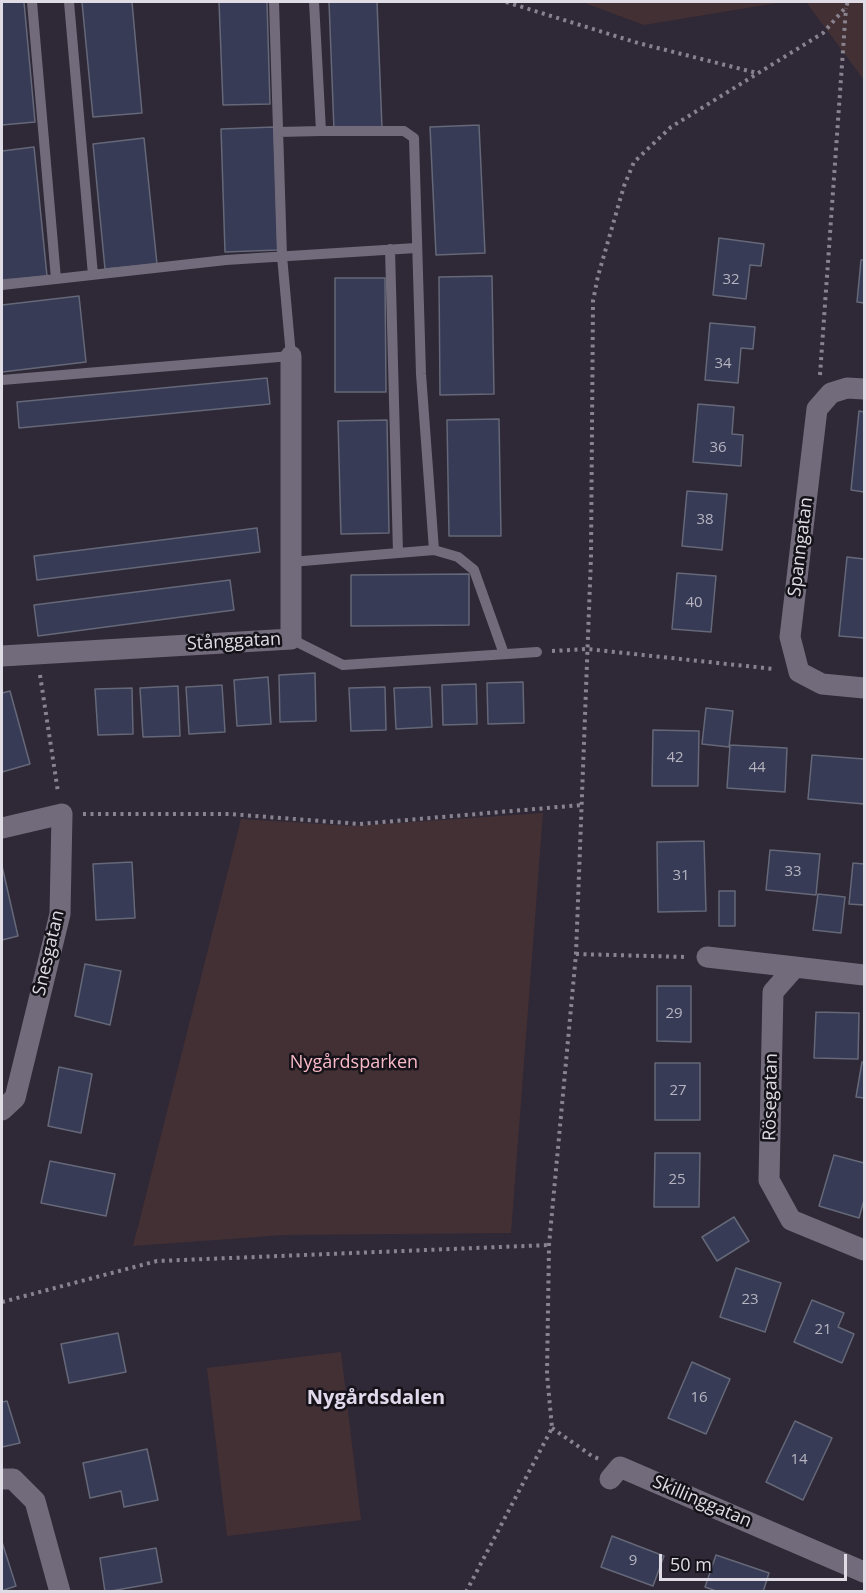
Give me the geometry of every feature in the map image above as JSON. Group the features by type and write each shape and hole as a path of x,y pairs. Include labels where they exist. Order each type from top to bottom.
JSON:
{"street":[{"name":"Stånggatan","path":"2,656 291,639 291,356"},
{"path":"831,393 848,388 864,389"},
{"name":"Spanngatan","path":"799,672 790,637 817,410 831,393"},
{"path":"799,672 822,684 864,688"},
{"path":"2,828 62,814"},
{"name":"Snesgatan","path":"2,1110 15,1098 60,914 62,814"},
{"path":"707,957 864,975"},
{"name":"Rösegatan","path":"795,967 773,992 769,1180 791,1220 864,1250"},
{"name":"Skillinggatan","path":"615,1473 864,1572"},
{"path":"2,1479 13,1479 35,1501 60,1592"}],"lane":[{"path":"32,2 56,279"},
{"path":"69,2 93,275"},
{"path":"2,380 291,356 282,256 274,2"},
{"path":"314,2 321,131"},
{"path":"278,132 404,131 414,138 421,374 434,550"},
{"path":"2,285 282,256 416,248"},
{"path":"390,249 398,553"},
{"path":"291,562 434,550 458,557 474,570 504,654"},
{"path":"291,639 343,664 537,652"}],"path":[{"path":"506,2 638,43 757,74"},
{"path":"831,393 820,377 848,2"},
{"path":"466,1592 552,1428 547,1374 549,1245 576,954 591,557 593,301 598,276 624,186 634,162 671,127 823,33 846,7"},
{"path":"537,652 587,649 799,672"},
{"path":"36,654 62,814 229,814 360,824 582,805"},
{"path":"576,954 707,957"},
{"path":"2,1302 158,1261 549,1245"},
{"path":"552,1428 615,1473"}],"green space":[{"path":"582,2 783,2 644,25"},
{"path":"806,2 864,2 864,80"},
{"name":"Nygårdsparken","path":"543,813 511,1233 284,1235 133,1246 241,819 354,826"},
{"path":"341,1352 361,1520 227,1536 207,1368"}],"building":[{"path":"2,2 24,2 35,122 2,125"},
{"path":"82,2 132,2 142,113 93,117"},
{"path":"219,2 267,2 270,104 223,105"},
{"path":"329,2 377,2 382,128 334,130"},
{"path":"479,125 485,253 436,255 430,127"},
{"path":"274,127 278,250 225,252 221,129"},
{"path":"144,138 157,264 105,269 93,144"},
{"path":"34,147 47,276 2,280 2,151"},
{"path":"719,238 764,244 761,266 750,265 746,299 713,295"},
{"path":"861,260 864,260 864,303 857,302"},
{"path":"492,276 494,394 440,395 439,277"},
{"path":"335,278 385,278 386,392 335,392"},
{"path":"79,296 86,362 2,372 2,305"},
{"path":"710,323 755,327 753,349 741,348 738,383 705,380"},
{"path":"267,378 270,404 19,428 17,402"},
{"path":"698,404 734,407 732,434 743,435 741,466 693,462"},
{"path":"859,411 864,412 864,492 851,490"},
{"path":"499,419 501,536 449,536 447,420"},
{"path":"387,420 389,533 341,534 338,421"},
{"path":"687,491 727,494 722,550 682,546"},
{"path":"257,528 260,552 37,580 34,556"},
{"path":"847,557 864,559 864,638 839,636"},
{"path":"677,573 716,576 711,632 672,629"},
{"path":"469,574 469,625 351,626 351,575"},
{"path":"230,580 234,610 38,636 34,605"},
{"path":"315,673 316,721 280,722 279,675"},
{"path":"268,677 271,724 237,726 234,680"},
{"path":"523,682 524,723 488,724 487,683"},
{"path":"476,684 477,724 443,725 442,685"},
{"path":"222,685 225,732 189,734 186,687"},
{"path":"178,686 180,736 143,737 140,688"},
{"path":"385,687 386,730 351,731 349,688"},
{"path":"430,687 432,727 396,729 394,688"},
{"path":"132,688 133,734 98,735 95,689"},
{"path":"10,691 30,764 2,772 2,693"},
{"path":"706,708 733,711 729,747 702,744"},
{"path":"653,730 699,731 698,786 652,786"},
{"path":"730,745 787,748 785,792 727,788"},
{"path":"812,755 864,759 864,804 808,799"},
{"path":"704,841 706,911 658,912 657,842"},
{"path":"770,850 820,854 816,895 766,890"},
{"path":"132,862 135,918 96,920 93,864"},
{"path":"853,863 864,864 864,905 849,904"},
{"path":"2,866 18,936 2,940"},
{"path":"719,891 735,891 735,926 719,926"},
{"path":"818,894 845,897 841,933 813,930"},
{"path":"85,964 121,971 110,1025 75,1016"},
{"path":"657,986 691,986 691,1042 657,1041"},
{"path":"816,1012 859,1013 858,1059 814,1058"},
{"path":"862,1062 864,1062 864,1098 856,1097"},
{"path":"655,1063 700,1063 700,1120 655,1120"},
{"path":"59,1067 92,1074 81,1133 48,1126"},
{"path":"655,1153 700,1153 699,1207 654,1207"},
{"path":"834,1155 864,1163 864,1200 859,1218 819,1206"},
{"path":"50,1161 115,1174 106,1216 41,1203"},
{"path":"734,1217 749,1241 717,1261 702,1237"},
{"path":"736,1268 781,1283 765,1332 720,1317"},
{"path":"812,1300 844,1313 838,1327 854,1334 842,1363 794,1342"},
{"path":"118,1333 126,1372 69,1383 61,1344"},
{"path":"692,1362 730,1379 706,1434 668,1418"},
{"path":"7,1401 20,1443 2,1447 2,1402"},
{"path":"795,1421 832,1438 803,1500 766,1482"},
{"path":"147,1449 158,1500 124,1507 121,1491 90,1498 83,1463"},
{"path":"612,1536 664,1556 653,1586 601,1567"},
{"path":"2,1542 16,1586 4,1590 5,1592 2,1592"},
{"path":"156,1548 162,1582 105,1592 100,1558"},
{"path":"716,1555 769,1573 763,1592 719,1592 705,1587"}],"district":[{"name":"Nygårdsdalen","path":"376,1398"}]}
